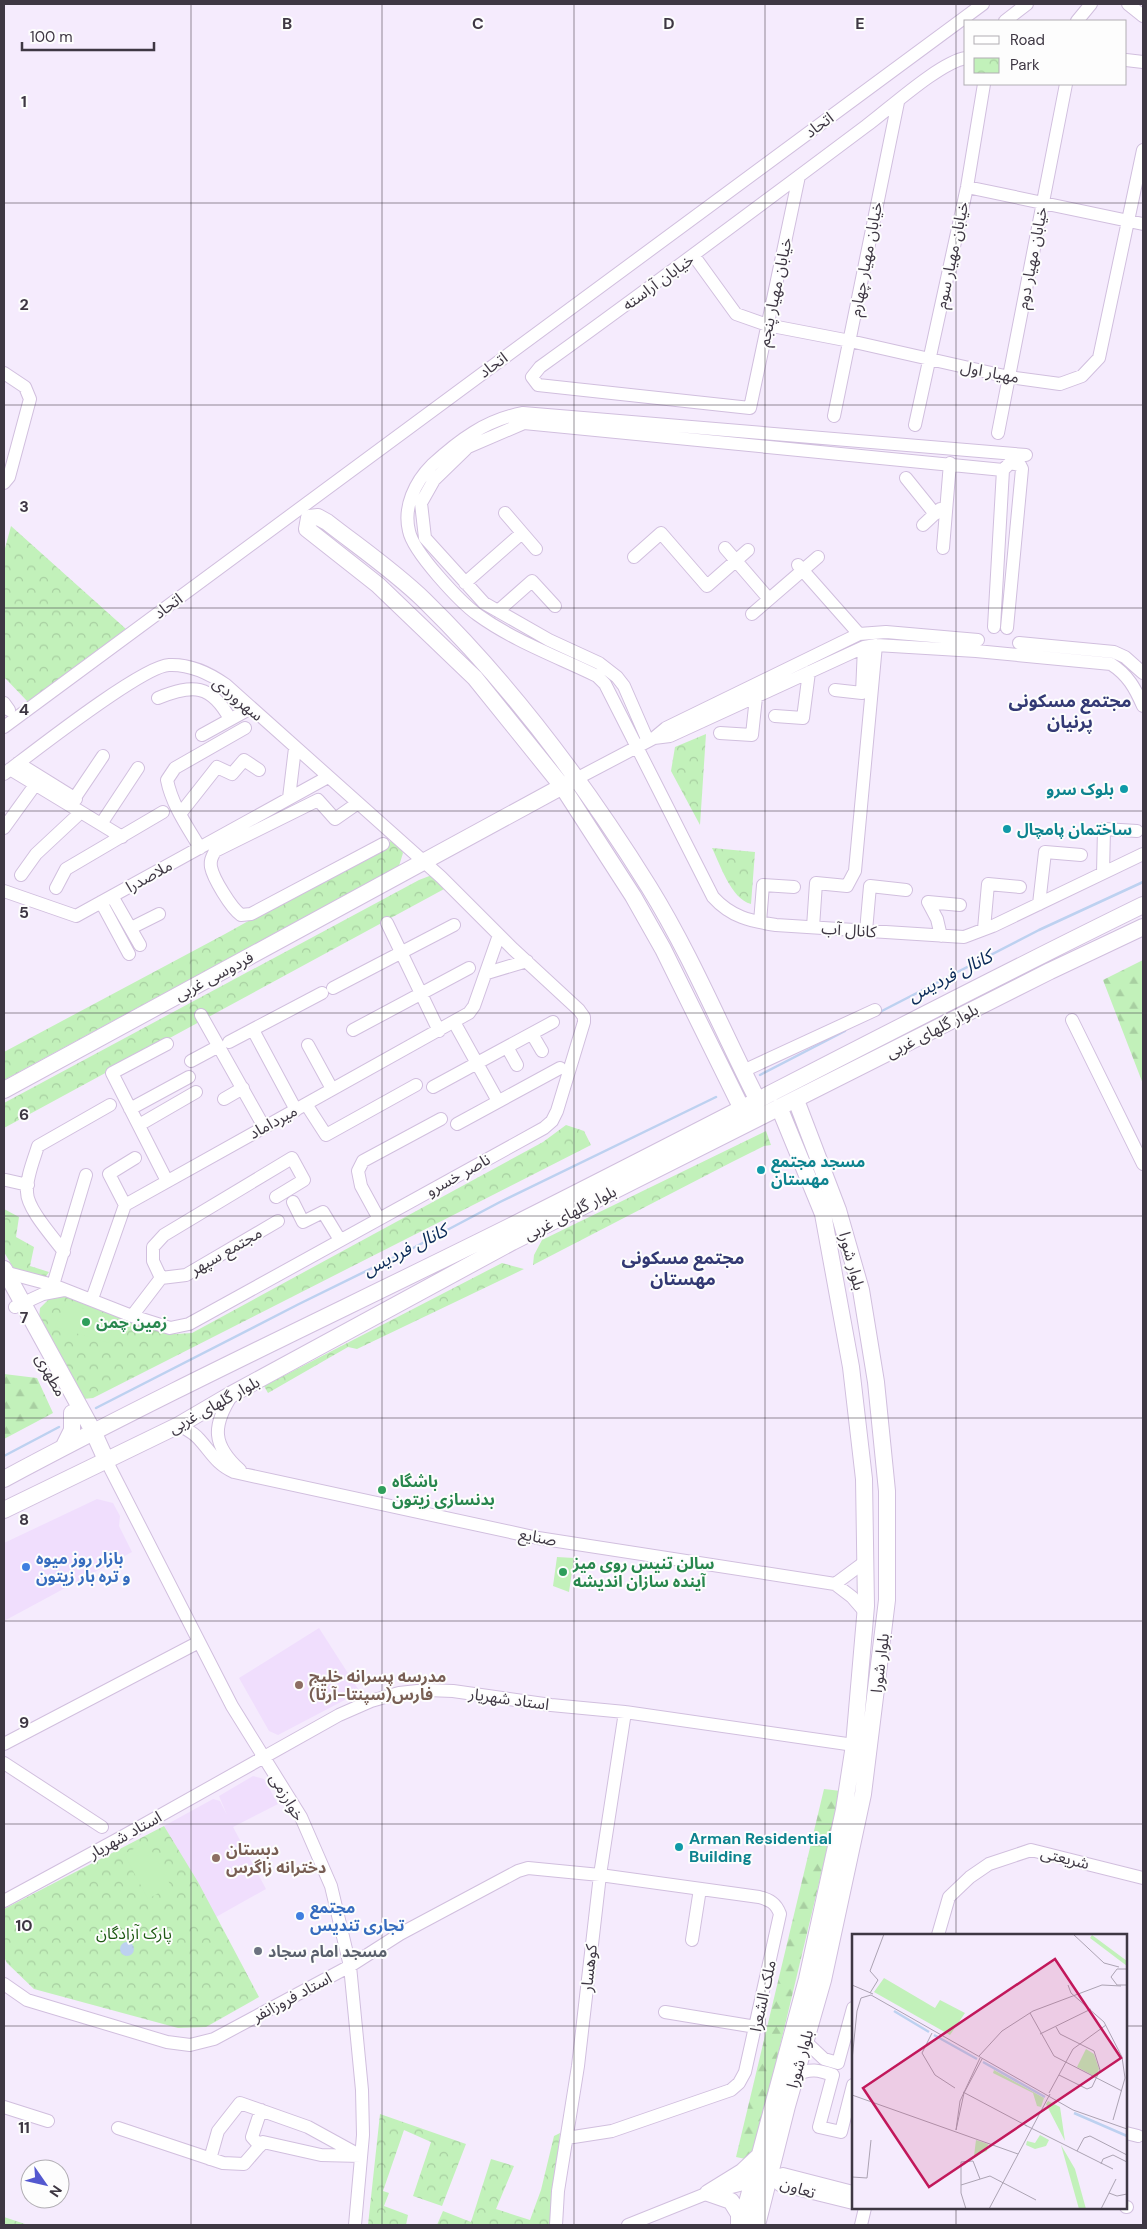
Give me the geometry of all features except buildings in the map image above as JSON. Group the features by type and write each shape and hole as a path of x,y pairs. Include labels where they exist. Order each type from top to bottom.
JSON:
{"main road":[{"path":"741,1107 663,949 569,782 521,706 423,599 327,522 318,518 309,518 307,529 378,586 475,678 569,782 650,888 704,987 757,1099"},
{"name":"فردوسی غربی","path":"4,1090 569,782"},
{"path":"1096,928 1143,896"},
{"name":"بلوار گلهای غربی","path":"4,1510 103,1464 179,1425 232,1394 512,1242 741,1107 1143,905"},
{"name":"بلوار گلهای غربی","path":"4,1478 89,1433 625,1176 796,1100 923,1035 1143,928"},
{"path":"916,1018 922,1018 926,1022 928,1027 923,1035"},
{"path":"728,1078 737,1080 743,1072"},
{"name":"بلوار شورا","path":"758,2225 805,2041 823,1980 863,1794 887,1600 887,1501 876,1382 861,1290 838,1210 796,1100"},
{"name":"بلوار شورا","path":"740,2225 807,1979 844,1810 854,1745 866,1612 866,1561 859,1420 851,1367 823,1214 779,1107"},
{"name":"مطهری","path":"4,1274 72,1413 89,1433 103,1464"},
{"path":"18,1305 89,1433"},
{"path":"64,1446 72,1430 72,1413"},
{"path":"708,2193 742,2172 759,2156"},
{"path":"708,2193 731,2201 739,2214 740,2225"}],"street":[{"name":"اتحاد","path":"4,727 983,4"},
{"path":"1006,20 1027,4"},
{"path":"1078,20 1091,4"},
{"path":"1128,4 1143,16"},
{"name":"خیابان آراسته","path":"750,408 538,385 532,377 540,367 694,256 940,70 958,59 964,58"},
{"path":"1127,60 1143,62"},
{"name":"خیابان مهیار سوم","path":"915,425 967,187 984,85"},
{"name":"خیابان مهیار دوم","path":"998,433 1066,85"},
{"name":"خیابان مهیار چهارم","path":"834,416 898,102"},
{"name":"مهیار اول","path":"694,256 736,314 767,325 850,341 1009,377 1060,384 1082,376 1099,358 1143,150"},
{"name":"خیابان مهیار پنجم","path":"750,408 799,176"},
{"path":"967,187 1143,224"},
{"path":"4,373 25,387 30,399 8,477 4,483"},
{"path":"646,742 612,692 601,680 497,627 477,614 446,584 420,552 409,532 407,510 415,488 428,469 452,447 484,425 503,417 523,413 1006,463 1026,455"},
{"path":"646,742 624,686 609,670 484,603 425,538 421,503 434,480 468,447 524,423 950,464 1015,463 1020,465 1022,470 1007,628 1018,649"},
{"path":"994,627 1006,463"},
{"path":"943,548 950,464"},
{"path":"906,478 935,514"},
{"path":"922,525 946,504"},
{"path":"505,513 536,549"},
{"path":"465,583 522,533"},
{"path":"634,557 661,533 707,586 748,550"},
{"path":"726,548 769,599"},
{"path":"752,614 800,568 818,557"},
{"path":"800,568 860,634"},
{"path":"498,611 532,581 555,606"},
{"path":"977,645 984,632 994,627 1007,628"},
{"path":"569,782 646,742 666,728 860,634 886,632 1018,649 1111,664 1124,672 1134,686 1143,706"},
{"path":"646,742 670,736 870,646 977,645"},
{"path":"835,690 862,693 870,646"},
{"path":"813,927 816,883 847,886 855,871 870,646"},
{"path":"1018,649 1114,652 1125,657 1143,673"},
{"name":"سهروردی","path":"11,769 137,678 168,665 196,669 213,677 251,708 424,862"},
{"path":"775,716 804,718 809,672"},
{"path":"158,698 183,688 198,689 213,695 230,719"},
{"path":"720,733 752,736 756,696"},
{"path":"202,735 251,708"},
{"path":"200,848 180,814 169,791 167,780 175,768 245,728"},
{"name":"کانال آب","path":"646,742 713,897 724,909 746,920 813,927 964,937 1039,904 1143,854"},
{"path":"289,798 296,748"},
{"path":"72,802 103,756"},
{"path":"180,814 216,767 232,774 244,760 259,770"},
{"path":"103,821 138,768"},
{"path":"11,769 36,785 72,802 81,812 103,821"},
{"path":"11,769 72,802 125,835"},
{"name":"ملاصدرا","path":"4,890 76,916 328,777"},
{"path":"4,828 36,785"},
{"path":"358,803 334,819 318,800 215,851 211,859 211,868 234,910 240,915 251,914 383,844"},
{"path":"21,875 36,854 81,812"},
{"path":"56,888 66,869 163,812"},
{"path":"1103,873 1104,829 1137,831"},
{"path":"1039,904 1045,852 1082,855"},
{"name":"ناصر خسرو","path":"4,1274 92,1299 132,1316 170,1328 189,1324 544,1128 552,1121 558,1111 578,1046 584,1017 579,1010 424,862"},
{"path":"984,929 988,884 1020,887"},
{"path":"760,922 763,885 794,887"},
{"path":"866,931 870,886 906,890"},
{"path":"107,899 131,928 140,945"},
{"path":"107,899 129,954"},
{"path":"941,936 937,919 928,902 960,905"},
{"path":"131,928 159,914"},
{"path":"388,923 439,1030"},
{"path":"191,1061 454,925"},
{"name":"میرداماد","path":"125,1205 469,1013 474,1006 499,935"},
{"path":"487,972 527,962"},
{"path":"353,1030 469,968"},
{"path":"743,1072 875,1010"},
{"path":"202,1015 224,1044 242,1088 264,1127"},
{"path":"1072,1020 1143,1164"},
{"path":"454,1022 498,1102"},
{"path":"433,1087 553,1022"},
{"path":"253,1030 301,1107 326,1135 416,1086"},
{"path":"532,1034 542,1051"},
{"path":"167,1181 112,1073 168,1044"},
{"path":"308,1045 332,1090"},
{"path":"507,1047 517,1065"},
{"path":"456,1124 560,1068"},
{"path":"130,1109 189,1077"},
{"path":"224,1099 242,1088"},
{"path":"139,1125 196,1092"},
{"path":"64,1252 32,1208 26,1192 38,1146 110,1105"},
{"path":"379,1219 361,1186 358,1171 363,1161 441,1119"},
{"path":"92,1299 125,1205 109,1174 135,1158"},
{"path":"132,1316 161,1278 153,1261 153,1247 164,1235 292,1158 304,1180 276,1197"},
{"path":"18,1305 58,1288 64,1252 86,1174"},
{"path":"6,1180 28,1185"},
{"path":"293,1202 303,1222 323,1212 340,1240"},
{"name":"مجتمع سپهر","path":"161,1278 186,1275 278,1221"},
{"path":"232,1394 220,1414 218,1440 225,1457 244,1474"},
{"name":"صنایع","path":"179,1425 199,1438 210,1455 223,1467 244,1474 538,1538 835,1584"},
{"name":"خوارزمی","path":"103,1464 232,1706 301,1817 331,1886 350,1966 362,2090 361,2156 355,2225"},
{"path":"866,1561 835,1584 852,1597 866,1612"},
{"path":"4,1744 198,1642"},
{"name":"استاد شهریار","path":"4,1900 120,1838 262,1756 339,1715 372,1701 399,1693 427,1690 453,1691 552,1705 625,1712 854,1745"},
{"name":"کوهسار","path":"556,2225 558,2191 578,2066 600,1875 625,1712"},
{"path":"4,1763 102,1827"},
{"name":"شریعتی","path":"938,1934 949,1897 970,1877 989,1864 1013,1854 1031,1850 1143,1878"},
{"name":"استاد فروزانفر","path":"4,1984 27,2000 166,2042 190,2045 214,2039 350,1966 400,1934 518,1871 537,1867 600,1875"},
{"name":"ملک الشعرا","path":"567,2138 612,2131 731,2090 739,2083 745,2072 756,2027 780,1914 777,1905 768,1899 600,1875"},
{"path":"692,1940 700,1889"},
{"path":"852,2011 819,2127 841,2132 852,2089"},
{"path":"665,2012 756,2027"},
{"path":"805,2041 835,2069"},
{"path":"796,2075 805,2070 835,2069"},
{"path":"210,2159 218,2130 240,2103 308,2126 361,2156"},
{"path":"4,2107 48,2121"},
{"path":"260,2146 252,2137 261,2110"},
{"path":"118,2128 223,2164 244,2164 263,2142 321,2155 361,2156"},
{"name":"تعاون","path":"770,2177 783,2174 852,2192"},
{"path":"628,2225 708,2193 770,2177"},
{"name":"تعاون","path":"770,2177 780,2185 852,2203"},
{"path":"861,2225 865,2209"}],"shaded area":[{"path":"97,1499 113,1503 120,1516 119,1526 132,1552 4,1621 4,1543"},
{"name":"مدرسه پسرانه خلیج فارس(سپنتا-آرتا)","path":"319,1628 360,1692 278,1735 269,1731 239,1678"},
{"name":"دبستان دخترانه زاگرس","path":"253,1776 264,1779 278,1804 233,1827 266,1889 216,1917 164,1826 213,1799 220,1801 227,1815 219,1796"}],"green space":[{"path":"11,526 126,629 28,702 4,677 4,552"},
{"path":"706,734 700,825 671,771 675,747"},
{"path":"391,841 399,846 403,853 399,866 4,1080 4,1052 225,934"},
{"path":"712,848 755,852 751,904 744,901 732,888"},
{"path":"432,875 446,888 4,1128 4,1103 419,880"},
{"path":"1143,960 1143,1084 1103,980"},
{"path":"566,1125 584,1131 591,1145 93,1398 83,1399 39,1318 40,1308 51,1297 64,1296 176,1334 192,1333 543,1142"},
{"path":"766,1131 771,1145 764,1146 732,1162 533,1265 534,1255 542,1240"},
{"path":"4,1209 19,1217 16,1237 34,1247 30,1266 49,1272 44,1279 14,1269 4,1252"},
{"path":"502,1263 524,1269 357,1349 348,1347 268,1393 264,1386"},
{"name":"زمین چمن","path":"65,1303 116,1318 109,1343 55,1327"},
{"path":"4,1374 37,1378 53,1413 4,1439"},
{"name":"سالن تنیس روی میز آینده سازان اندیشه","path":"557,1557 574,1558 569,1592 553,1586"},
{"path":"824,1789 841,1791 764,2113 750,2160 736,2157"},
{"name":"پارک آزادگان","path":"164,1826 198,1882 259,1997 206,2027 178,2028 34,1989 7,1963 4,1957 4,1909"},
{"path":"147,1842 171,1886 148,1899 124,1854"},
{"path":"380,2114 466,2144 442,2206 413,2196 431,2142 404,2130 383,2191 389,2193 384,2206 408,2215 406,2225 368,2225"},
{"path":"560,2133 551,2225 437,2225 443,2211 471,2222 491,2159 514,2166 496,2209 530,2220 541,2190 554,2136"},
{"path":"4,2217 28,2225 4,2225"}],"water":[{"path":"124,1942 130,1942 134,1949 130,1956 124,1956 120,1952 120,1946"}],"waterway":[{"name":"کانال فردیس","path":"878,1013 1039,930 1143,882"},
{"name":"کانال فردیس","path":"760,1075 845,1031"},
{"name":"کانال فردیس","path":"96,1408 500,1202 716,1097"},
{"name":"کانال فردیس","path":"4,1456 59,1427"}],"place":[{"name":"بلوک سرو","path":"1124,789"},
{"name":"ساختمان پامچال","path":"1007,829"},
{"name":"مسجد مجتمع مهستان","path":"761,1170"},
{"name":"زمین چمن","path":"86,1322"},
{"name":"باشگاه بدنسازی زیتون","path":"382,1490"},
{"name":"بازار روز میوه و تره بار زیتون","path":"26,1567"},
{"name":"سالن تنیس روی میز آینده سازان اندیشه","path":"563,1572"},
{"name":"مدرسه پسرانه خلیج فارس(سپنتا-آرتا)","path":"299,1685"},
{"name":"Arman Residential Building","path":"679,1847"},
{"name":"دبستان دخترانه زاگرس","path":"216,1858"},
{"name":"مجتمع تجاری تندیس","path":"300,1916"},
{"name":"مسجد امام سجاد","path":"258,1951"}],"district":[{"name":"مجتمع مسکونی پرنیان","path":"1070,711"},
{"name":"مجتمع مسکونی مهستان","path":"683,1268"}]}
